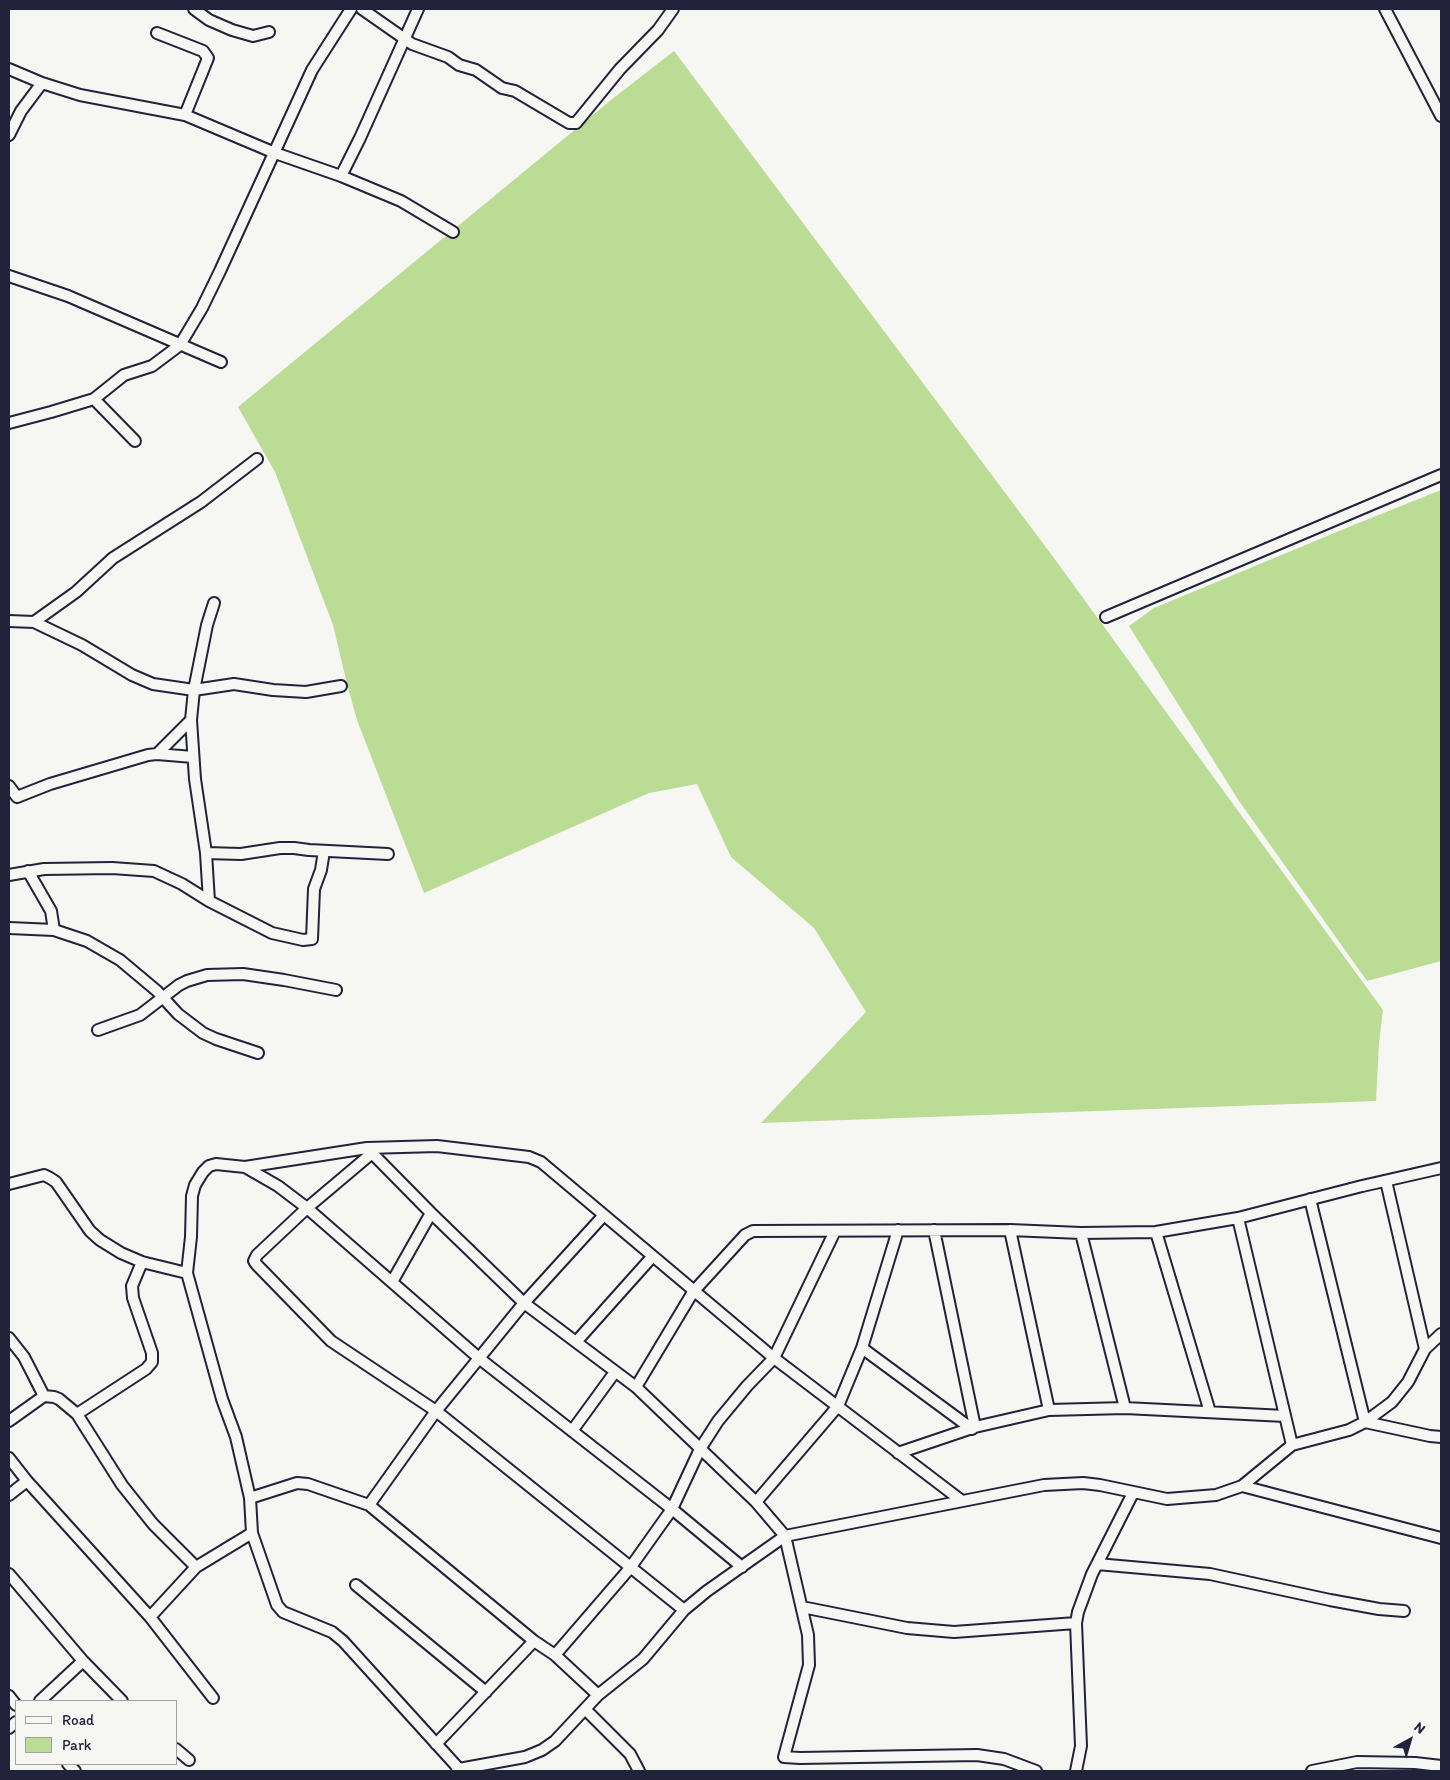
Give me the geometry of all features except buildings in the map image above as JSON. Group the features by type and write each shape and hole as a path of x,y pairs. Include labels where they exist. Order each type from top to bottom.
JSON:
{"street":[{"path":"194,9 208,20 232,30 253,36 269,32"},
{"path":"9,423 94,399 124,375 152,366 180,345 202,308 312,70 351,9"},
{"path":"362,9 412,44 448,56 459,65 476,70 502,88 515,91 569,123 576,122 620,69 658,30 673,9"},
{"path":"341,176 418,9"},
{"path":"1385,9 1441,116"},
{"path":"157,33 203,52 208,58 185,115"},
{"path":"9,69 80,94 185,115 275,153 341,176 401,201 453,232"},
{"path":"9,135 20,111 42,82"},
{"path":"9,276 68,296 221,362"},
{"path":"94,399 135,442"},
{"path":"34,622 76,592 113,558 201,502 257,459"},
{"path":"1106,617 1441,475"},
{"path":"209,901 206,853 193,757 191,720 194,690 207,624 214,603"},
{"path":"9,620 34,622 82,645 140,679 153,684 194,690 227,684 306,692 342,686"},
{"path":"157,754 191,720"},
{"path":"9,786 17,797 50,784 148,755 193,757"},
{"path":"206,853 241,854 280,848 388,854"},
{"path":"9,875 44,869 143,869 154,871 182,884 209,901 272,933 303,940 312,939 314,889 321,870 324,851"},
{"path":"28,871 51,912 54,930"},
{"path":"9,928 54,930 87,941 120,960 163,997 178,1014 203,1033 258,1053"},
{"path":"98,1030 140,1015 187,981 206,975 243,974 336,990"},
{"path":"962,1502 774,1358 693,1292 541,1162 529,1157 437,1146 369,1151 245,1167 216,1164 209,1166 203,1172 195,1185 192,1196 192,1237 187,1273 222,1399 236,1437 250,1498 252,1533 277,1605 283,1612 332,1632 343,1641 459,1771 525,1757 542,1750 555,1741 598,1695 643,1659 684,1610 707,1591 785,1536 962,1502 1044,1486 1083,1483 1167,1499 1216,1496 1242,1486 1292,1445 1349,1430 1365,1422 1392,1402 1408,1382 1425,1349 1441,1334"},
{"path":"369,1151 257,1255 254,1261 256,1266 331,1341 436,1411 684,1610"},
{"path":"369,1151 524,1303 636,1388 756,1502 785,1536 808,1634 809,1664 784,1757 977,1755 1004,1759 1036,1771"},
{"path":"245,1167 278,1186 307,1208 480,1359 672,1508 742,1567"},
{"path":"636,1388 693,1292 748,1233 753,1231 1010,1230 1081,1233 1156,1232 1238,1218 1441,1168"},
{"path":"9,1184 44,1175 50,1178 56,1182 90,1231 100,1240 121,1253 142,1262 187,1273"},
{"path":"1386,1181 1425,1349"},
{"path":"1310,1199 1365,1422"},
{"path":"392,1282 431,1213"},
{"path":"369,1505 436,1411 524,1303 604,1215"},
{"path":"1238,1218 1292,1445"},
{"path":"756,1502 838,1406 862,1348 898,1230"},
{"path":"934,1230 973,1428"},
{"path":"1010,1230 1049,1410"},
{"path":"555,1655 630,1568 672,1508 700,1449 718,1421 746,1386 774,1358 835,1231"},
{"path":"1156,1232 1210,1412"},
{"path":"1081,1233 1125,1408"},
{"path":"576,1342 652,1256"},
{"path":"77,1414 146,1369 152,1362 152,1352 133,1298 132,1286 142,1262"},
{"path":"9,1338 24,1357 44,1396"},
{"path":"862,1348 973,1428"},
{"path":"572,1431 614,1372"},
{"path":"9,1421 44,1396 59,1399 77,1414 122,1484 153,1524 196,1567"},
{"path":"898,1453 973,1428 1049,1410 1125,1408 1285,1416"},
{"path":"1365,1422 1441,1437"},
{"path":"9,1458 27,1481 150,1617 213,1698"},
{"path":"9,1495 27,1481"},
{"path":"250,1498 297,1483 303,1483 369,1505 534,1641 555,1655 598,1695"},
{"path":"1242,1486 1441,1538"},
{"path":"1076,1771 1080,1746 1076,1623 1078,1612 1097,1564 1133,1493"},
{"path":"150,1617 196,1567 252,1533"},
{"path":"1097,1564 1210,1574 1330,1600 1379,1609 1404,1611"},
{"path":"9,1574 83,1661 121,1700"},
{"path":"356,1585 486,1692"},
{"path":"802,1607 907,1628 954,1632 1076,1623"},
{"path":"436,1744 534,1641"},
{"path":"41,1700 83,1661"},
{"path":"584,1709 630,1754 639,1771"},
{"path":"178,1751 189,1760"},
{"path":"1312,1771 1357,1766 1415,1763 1441,1766"}],"green space":[{"path":"674,51 1051,554 1383,1010 1376,1101 761,1123 866,1012 814,928 731,857 697,784 649,793 424,893 357,720 333,625 275,472 238,407 611,100"},
{"path":"1441,490 1441,961 1367,981 1239,801 1129,626 1154,608"}]}
